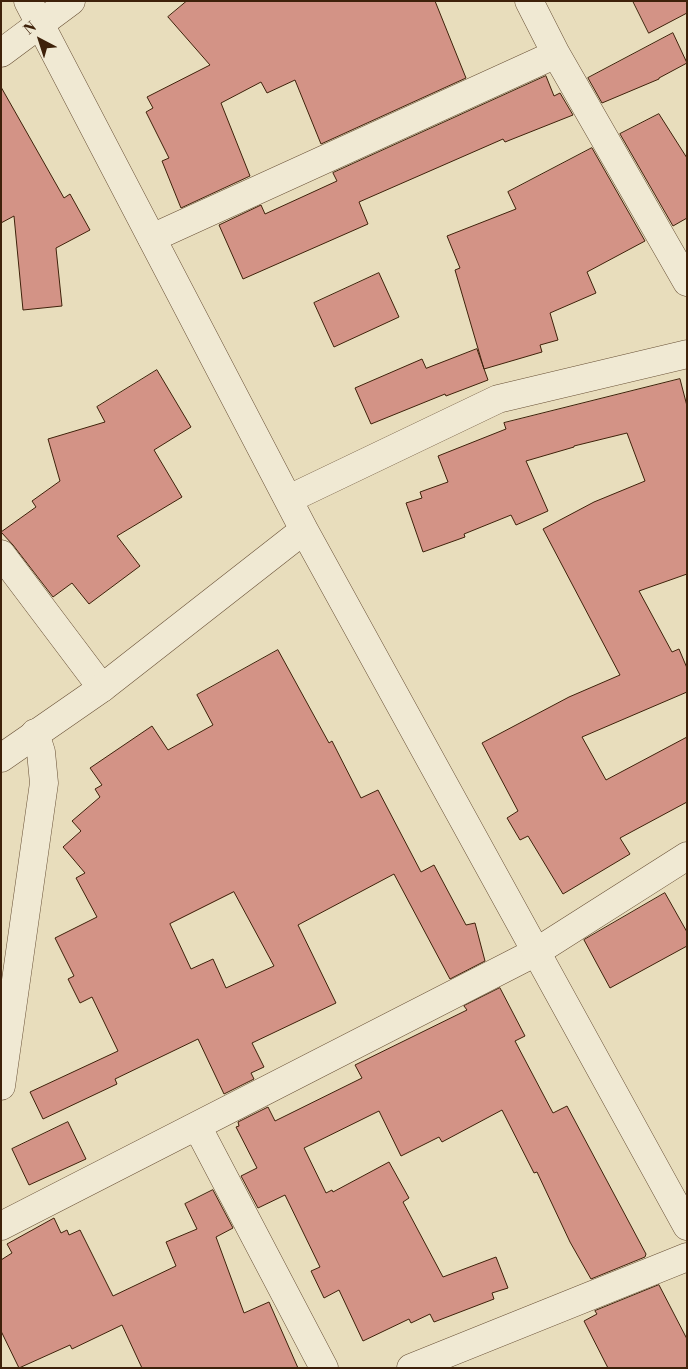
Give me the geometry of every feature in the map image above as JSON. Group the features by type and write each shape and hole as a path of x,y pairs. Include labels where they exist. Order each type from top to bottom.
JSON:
{"street":[{"path":"1,53 34,12 71,1"},
{"path":"528,1 556,54 687,282"},
{"path":"34,12 304,530 687,1226"},
{"path":"152,238 556,54"},
{"path":"289,499 498,399 687,354"},
{"path":"1,758 102,688 304,530"},
{"path":"1,554 102,688"},
{"path":"1,1086 44,783 41,752 35,733"},
{"path":"1,1226 536,952 687,856"},
{"path":"197,1126 324,1368"},
{"path":"411,1368 687,1257"}],"building":[{"path":"187,1 435,1 466,78 321,144 295,80 267,93 261,82 221,103 250,176 181,208 162,161 169,158 146,112 153,108 147,97 210,65 168,17"},
{"path":"633,1 687,1 687,13 649,33"},
{"path":"673,33 687,63 659,79 602,103 588,78"},
{"path":"546,76 554,96 560,93 573,115 505,142 503,139 359,202 368,224 243,279 219,225 261,205 265,214 337,181 333,173"},
{"path":"1,87 64,198 70,194 90,230 56,248 62,306 23,310 14,216 1,223"},
{"path":"659,114 687,158 687,218 673,226 620,134"},
{"path":"592,148 645,241 587,272 596,293 550,313 558,340 540,345 542,352 484,369 455,270 460,268 447,236 516,209 508,192"},
{"path":"379,273 399,317 334,347 314,303"},
{"path":"477,349 488,380 446,396 445,394 371,424 355,388 422,359 426,368"},
{"path":"157,370 191,427 154,450 182,497 117,536 140,566 89,604 72,583 53,597 1,532 36,507 32,501 60,481 48,439 105,422 97,407"},
{"path":"680,379 687,406 687,574 639,591 672,652 679,649 687,668 687,692 582,737 606,780 687,737 687,802 620,838 630,854 563,894 528,836 520,840 507,818 518,811 482,743 569,697 620,675 543,529 594,502 645,481 627,433 574,446 526,461 548,511 516,525 511,515 464,534 465,537 423,552 406,503 422,498 420,492 448,482 438,456 506,429 504,423"},
{"path":"278,650 329,743 332,741 361,798 378,790 421,872 434,865 466,925 475,923 485,961 450,979 394,874 298,925 336,1003 252,1043 264,1067 251,1073 254,1079 224,1094 198,1039 115,1079 117,1084 43,1119 30,1092 118,1051 92,997 80,1003 68,979 74,976 55,938 97,917 76,878 85,873 63,847 81,831 72,821 100,797 95,789 102,785 90,768 152,726 168,750 213,725 197,695","holes":["234,892 274,966 226,988 213,959 191,969 170,924"]},
{"path":"665,893 687,932 687,946 610,988 584,940"},
{"path":"500,988 525,1036 515,1041 553,1113 567,1106 646,1254 645,1257 591,1279 570,1242 537,1172 534,1173 502,1110 442,1142 439,1137 401,1156 379,1111 304,1148 326,1193 332,1190 333,1192 389,1162 409,1198 403,1202 443,1277 496,1257 508,1288 492,1293 494,1299 434,1322 430,1314 411,1323 409,1319 363,1341 339,1290 324,1298 311,1271 320,1267 285,1195 258,1208 241,1176 257,1168 236,1127 239,1126 238,1122 268,1107 275,1121 362,1078 355,1065 467,1010 464,1006"},
{"path":"68,1122 86,1159 29,1185 12,1149"},
{"path":"213,1190 233,1228 216,1237 244,1313 269,1302 298,1368 142,1368 122,1325 72,1349 70,1345 19,1368 1,1331 1,1260 12,1253 7,1244 54,1218 61,1233 67,1230 69,1235 80,1230 113,1296 176,1266 166,1242 197,1229 185,1204"},
{"path":"659,1285 687,1339 687,1368 608,1368 584,1321 597,1314 595,1311"}]}
